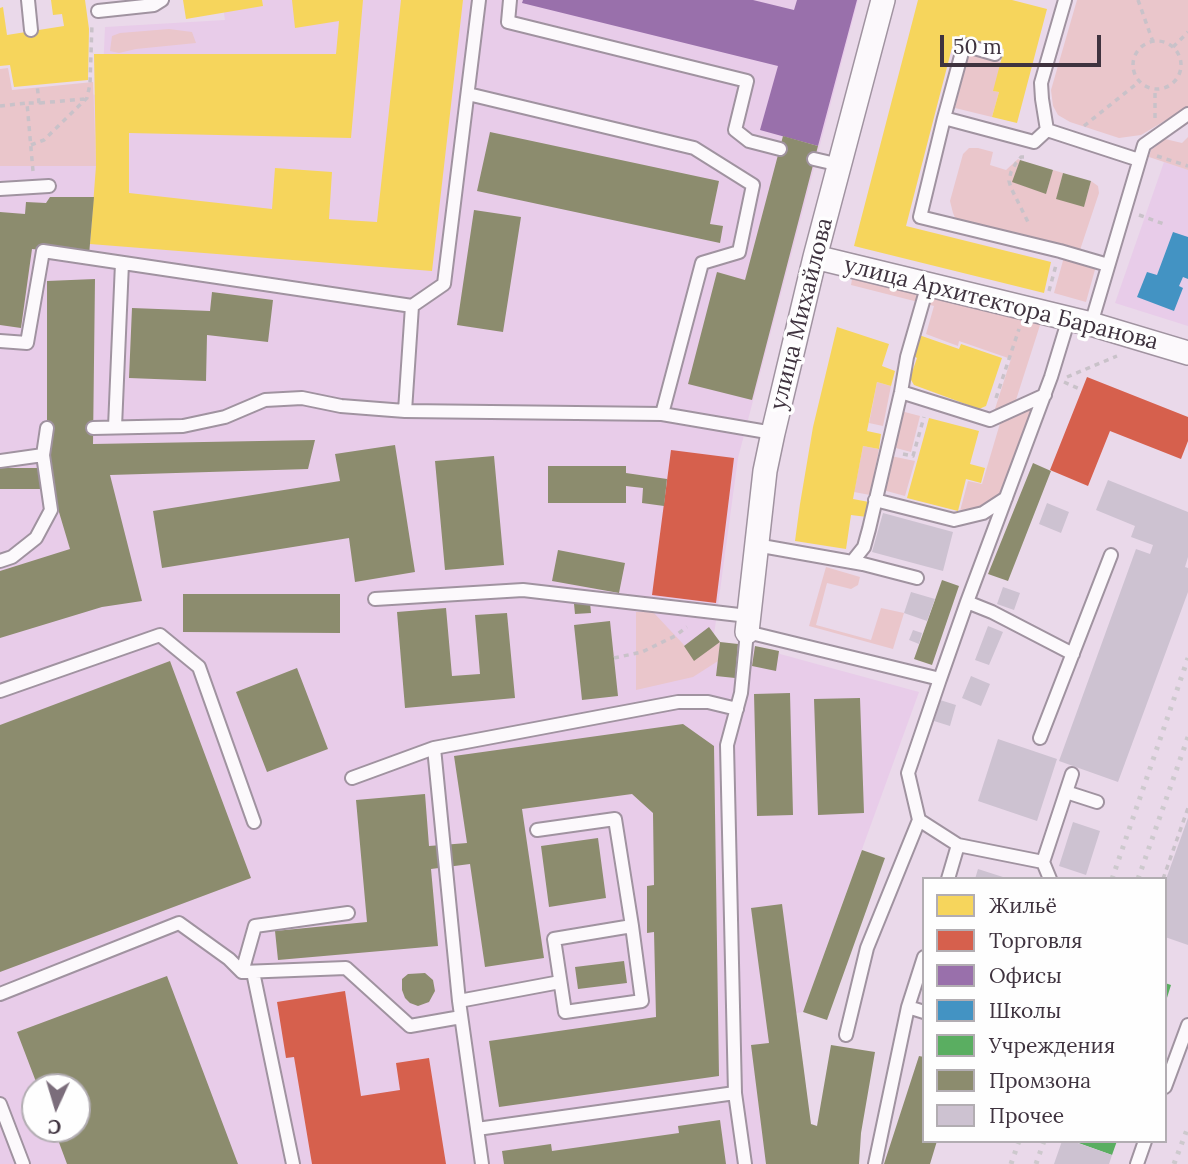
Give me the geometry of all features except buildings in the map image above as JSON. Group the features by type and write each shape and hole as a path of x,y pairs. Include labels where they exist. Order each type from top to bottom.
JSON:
{"street":[{"name":"улица Михайлова","path":"748,624 765,471 773,433 815,257 883,0"},
{"name":"улица Архитектора Баранова","path":"815,257 1080,321 1188,353"}],"lane":[{"path":"28,0 31,30"},
{"path":"98,12 154,5 162,0"},
{"path":"0,341 27,343 43,251 412,306 444,284 480,0"},
{"path":"510,0 508,22 747,81 735,131 749,141 780,149"},
{"path":"1047,130 1041,83 1065,0"},
{"path":"995,54 964,45 920,217 1108,265"},
{"path":"468,94 694,148 753,185 739,252 702,263 662,414"},
{"path":"846,1035 867,948 919,820 908,773 967,602 1045,394 1108,265 1144,145 1188,114"},
{"path":"944,118 1034,142 1047,130"},
{"path":"1047,130 1140,156"},
{"path":"814,159 840,165"},
{"path":"0,189 49,186"},
{"path":"115,427 122,263"},
{"path":"852,562 864,547 907,357 928,284"},
{"path":"405,411 412,306"},
{"path":"901,392 990,420 1045,394"},
{"path":"93,428 183,426 225,417 265,400 302,398 341,406 405,411 662,414 773,433"},
{"path":"0,561 12,557 36,538 51,510 43,455 47,428"},
{"path":"0,461 43,455"},
{"path":"875,500 954,520 983,513 1006,498"},
{"path":"756,545 852,562 917,578"},
{"path":"1040,738 1111,555"},
{"path":"374,599 523,590 748,624 940,679"},
{"path":"967,602 1073,654"},
{"path":"745,1164 734,1093 727,745 741,693 748,624"},
{"path":"0,691 160,635 199,667 254,822"},
{"path":"352,778 434,748 678,702 708,702 737,709"},
{"path":"434,748 459,1001 482,1164"},
{"path":"1049,877 1042,862 1072,774"},
{"path":"1066,792 1097,802"},
{"path":"537,830 615,819 632,926 642,1001 565,1012 554,939 632,926"},
{"path":"919,820 958,845 1042,862"},
{"path":"949,877 958,845"},
{"path":"293,1164 247,972 255,926 348,913"},
{"path":"0,994 179,923 247,972 346,968 410,1026 461,1017"},
{"path":"875,1164 908,1007 922,963"},
{"path":"459,1001 560,982"},
{"path":"908,1007 922,1011"},
{"path":"1167,1082 1188,1025"},
{"path":"477,1129 734,1093"},
{"path":"0,1104 23,1164"},
{"path":"1137,1164 1144,1143"}],"path":[{"path":"1138,0 1153,42"},
{"path":"31,145 44,140 87,98 92,29"},
{"path":"1173,47 1188,32"},
{"path":"1153,42 1162,42 1177,52 1180,69 1171,85 1155,88 1143,84 1137,78 1133,61 1143,45 1153,42"},
{"path":"1180,61 1188,59"},
{"path":"1070,137 1140,81"},
{"path":"37,84 39,103"},
{"path":"1155,88 1155,136"},
{"path":"0,106 87,98"},
{"path":"27,103 34,188"},
{"path":"1032,155 1021,157 1011,172 1009,181 1040,246"},
{"path":"1140,156 1188,166"},
{"path":"1125,211 1164,224"},
{"path":"1046,300 1060,251"},
{"path":"990,420 1019,329"},
{"path":"1059,380 1117,356"},
{"path":"887,450 913,456 929,400"},
{"path":"614,657 642,652 675,636"},
{"path":"1164,877 1188,808"}],"shaded area":[{"path":"222,0 858,0 738,458 714,635 720,642 779,651 780,654 919,692 803,1012 796,1013 816,1164 0,1164 0,102 102,94 105,27 225,20"},
{"path":"1077,0 1188,0 1188,107 1141,135 1119,138 1070,122 1058,115 1053,106 1051,90"},
{"path":"169,29 192,32 196,43 119,53 110,51 112,36 120,33"},
{"path":"969,53 1001,62 994,91 999,92 992,117 955,108"},
{"path":"8,68 12,90 93,82 96,166 0,166 0,69"},
{"path":"1188,137 1188,170 1149,157 1151,150 1165,139 1182,143"},
{"path":"969,148 993,152 990,165 1006,170 1020,160 1013,182 1046,193 1053,170 1063,173 1057,198 1084,206 1091,181 1098,186 1099,193 1080,250 956,220 950,201 963,154"},
{"path":"1164,162 1188,170 1188,326 1115,303"},
{"path":"1064,257 1096,266 1086,302 1054,293"},
{"path":"853,274 1041,322 1015,403 994,412 1011,359 959,341 958,346 926,334 934,306 851,285"},
{"path":"877,382 891,386 883,426 869,423"},
{"path":"1034,407 1001,498 982,507 960,511 968,481 982,484 1001,420"},
{"path":"901,411 920,416 911,452 892,447"},
{"path":"863,446 879,449 870,495 854,492"},
{"path":"891,456 915,461 905,496 883,490"},
{"path":"826,567 860,577 858,585 851,589 827,583 816,625 871,640 881,608 904,613 893,649 809,626"},
{"path":"636,612 653,612 684,645 694,660 720,642 718,661 693,677 636,690"}],"railway":[{"path":"1113,877 1188,658"},
{"path":"1139,877 1188,737"},
{"path":"1174,1164 1188,1127"},
{"path":"1011,1164 1018,1143"},
{"path":"1036,1164 1043,1143"}]}
